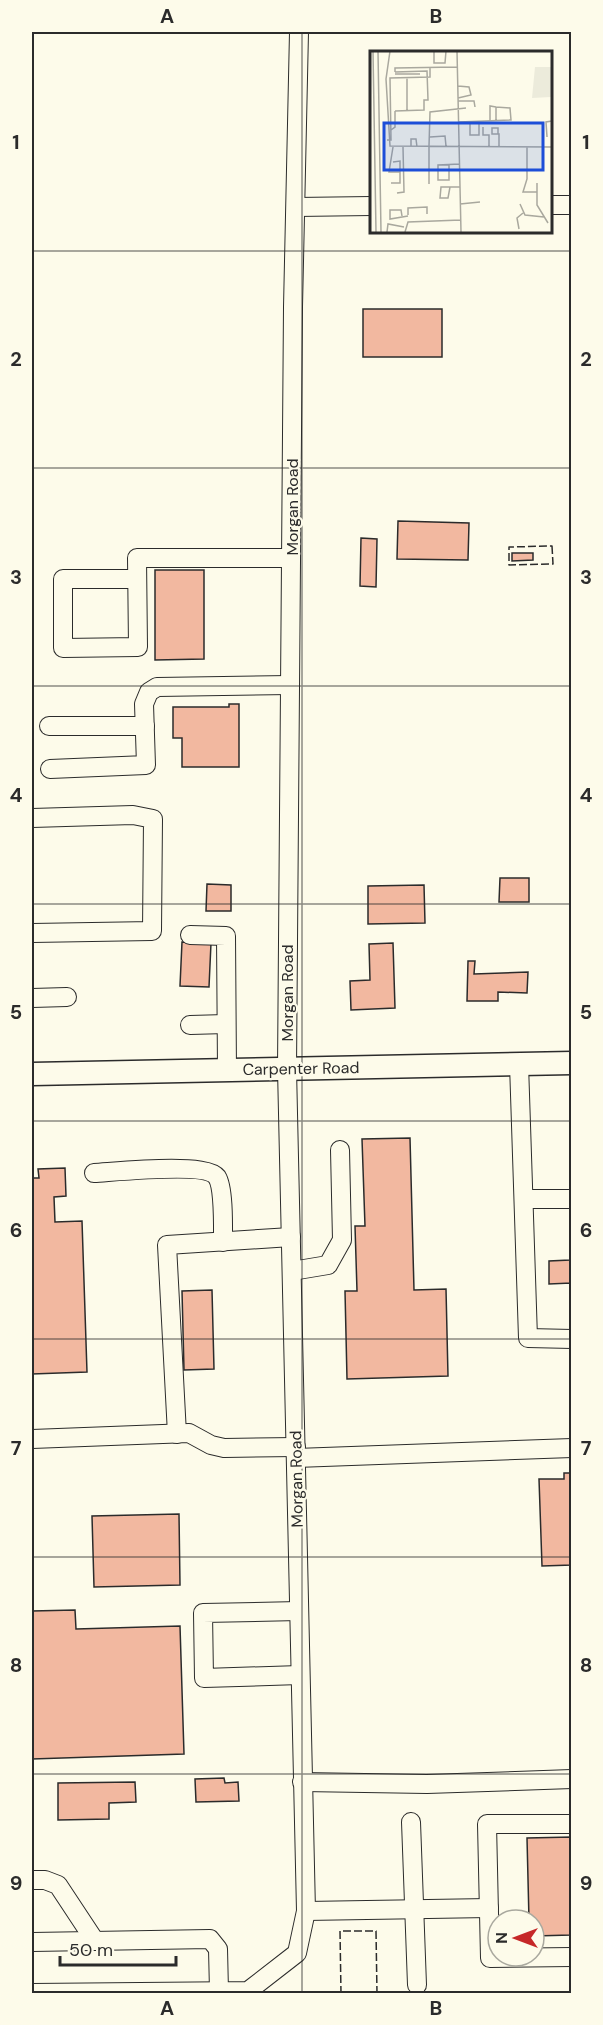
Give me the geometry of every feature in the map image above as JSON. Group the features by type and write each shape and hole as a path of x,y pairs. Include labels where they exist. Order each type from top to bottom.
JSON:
{"main road":[{"name":"Carpenter Road","path":"32,1074 572,1063"}],"street":[{"name":"Morgan Road","path":"219,1991 248,1991 297,1953 306,1911 287,1069 291,558 299,32"},
{"path":"552,205 572,204"},
{"path":"296,207 370,206"},
{"path":"137,579 63,579 63,648 138,647 137,558 291,558"},
{"path":"50,769 146,765 144,704 149,692 157,687 290,685"},
{"path":"50,726 145,726"},
{"path":"32,818 134,815 153,819 153,830 152,931 32,933"},
{"path":"190,935 226,936 227,1070"},
{"path":"32,998 67,997"},
{"path":"190,1025 226,1024"},
{"path":"519,1064 528,1338 572,1339"},
{"path":"292,1271 328,1265 342,1240 340,1150"},
{"path":"93,1173 195,1169 213,1174 218,1178 223,1242"},
{"path":"524,1198 572,1199"},
{"path":"177,1434 167,1245 291,1237"},
{"path":"32,1439 189,1433 211,1445 224,1448 296,1452 572,1449"},
{"path":"299,1611 203,1613 204,1678 300,1675"},
{"path":"303,1782 427,1784 572,1779"},
{"path":"411,1822 417,1984"},
{"path":"489,1908 487,1824 572,1824"},
{"path":"32,1880 45,1880 58,1885 95,1941"},
{"path":"306,1911 486,1908"},
{"path":"32,1942 210,1939 219,1949 219,1991 32,1993"},
{"path":"546,1957 572,1957"}],"building":[{"path":"363,309 442,309 442,357 363,357"},
{"path":"398,521 469,523 468,560 397,559"},
{"path":"361,538 377,539 376,587 360,586"},
{"path":"512,553 533,553 533,560 512,561"},
{"path":"155,570 204,570 204,659 155,660"},
{"path":"229,704 239,704 239,767 182,767 182,738 173,738 173,707 229,707"},
{"path":"500,878 529,878 529,902 499,902"},
{"path":"207,884 231,885 231,911 206,911"},
{"path":"424,885 425,923 368,924 368,886"},
{"path":"182,942 211,943 209,987 180,986"},
{"path":"393,943 395,1008 351,1010 350,981 370,980 369,944"},
{"path":"468,961 475,961 474,974 528,972 527,993 498,992 498,1001 467,1001"},
{"path":"410,1138 414,1290 446,1289 448,1376 347,1379 345,1291 357,1291 355,1226 365,1226 362,1139"},
{"path":"65,1168 66,1196 54,1197 55,1222 82,1221 87,1372 32,1374 32,1178 39,1178 38,1169"},
{"path":"572,1253 571,1296 571,1283 549,1284 549,1261 570,1260"},
{"path":"212,1290 214,1369 184,1370 182,1291"},
{"path":"564,1473 572,1473 572,1565 542,1566 539,1479 564,1479"},
{"path":"179,1514 180,1585 94,1587 92,1516"},
{"path":"75,1610 76,1629 180,1626 184,1754 32,1759 32,1611"},
{"path":"224,1778 225,1783 238,1782 239,1801 196,1802 195,1779"},
{"path":"135,1782 136,1802 109,1803 109,1819 58,1820 58,1783"},
{"path":"572,1837 571,1935 546,1936 546,1908 529,1908 527,1838"}],"fence":[{"path":"552,546 553,564 509,565 509,547 552,546"},
{"path":"341,1994 340,1931 376,1931 377,1994"}]}
